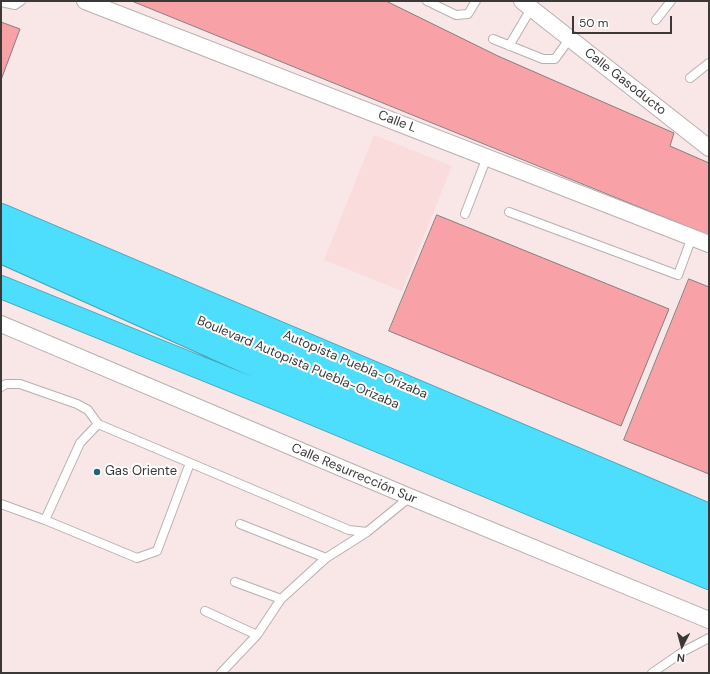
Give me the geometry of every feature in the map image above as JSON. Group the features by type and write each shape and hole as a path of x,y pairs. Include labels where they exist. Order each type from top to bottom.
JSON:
{"highway":[{"name":"Autopista Puebla-Orizaba","path":"1,215 709,515"},
{"name":"Boulevard Autopista Puebla-Orizaba","path":"1,233 76,270 593,497"},
{"name":"Boulevard Autopista Puebla-Orizaba","path":"1,252 255,366 593,497"},
{"path":"1,287 278,399 709,578"},
{"path":"593,497 709,533"},
{"path":"593,497 709,555"}],"street":[{"name":"Calle L","path":"85,1 709,244"},
{"name":"Calle Gasoducto","path":"527,4 709,148"},
{"name":"Calle Resurrección Sur","path":"1,324 410,497 709,620"}],"lane":[{"path":"1,2 15,5 21,1"},
{"path":"427,1 461,15 468,14 476,1"},
{"path":"656,20 671,1"},
{"path":"509,46 527,4"},
{"path":"493,39 543,59 555,58 570,38"},
{"path":"690,78 709,63"},
{"path":"465,214 487,157"},
{"path":"509,212 678,275 692,237"},
{"path":"1,387 6,384 20,384 77,404 88,410 98,424 350,530 367,532"},
{"path":"45,520 80,443 98,424"},
{"path":"1,504 45,520 137,558 157,551 190,463"},
{"path":"221,673 257,635 281,599 326,558 367,532 410,497"},
{"path":"240,524 326,558"},
{"path":"235,582 281,599"},
{"path":"205,611 257,635"},
{"path":"652,673 684,651 709,638"}],"shaded area":[{"path":"1,1 709,1 709,673 1,673"},
{"path":"374,135 452,166 402,291 324,260"}],"building":[{"path":"132,1 386,1 498,56 674,133 670,146 709,163 709,235"},
{"path":"1,22 20,29 1,80"},
{"path":"437,215 669,309 621,426 389,331"},
{"path":"689,279 709,287 709,474 624,440"}],"place":[{"name":"Gas Oriente","path":"97,472"}]}
